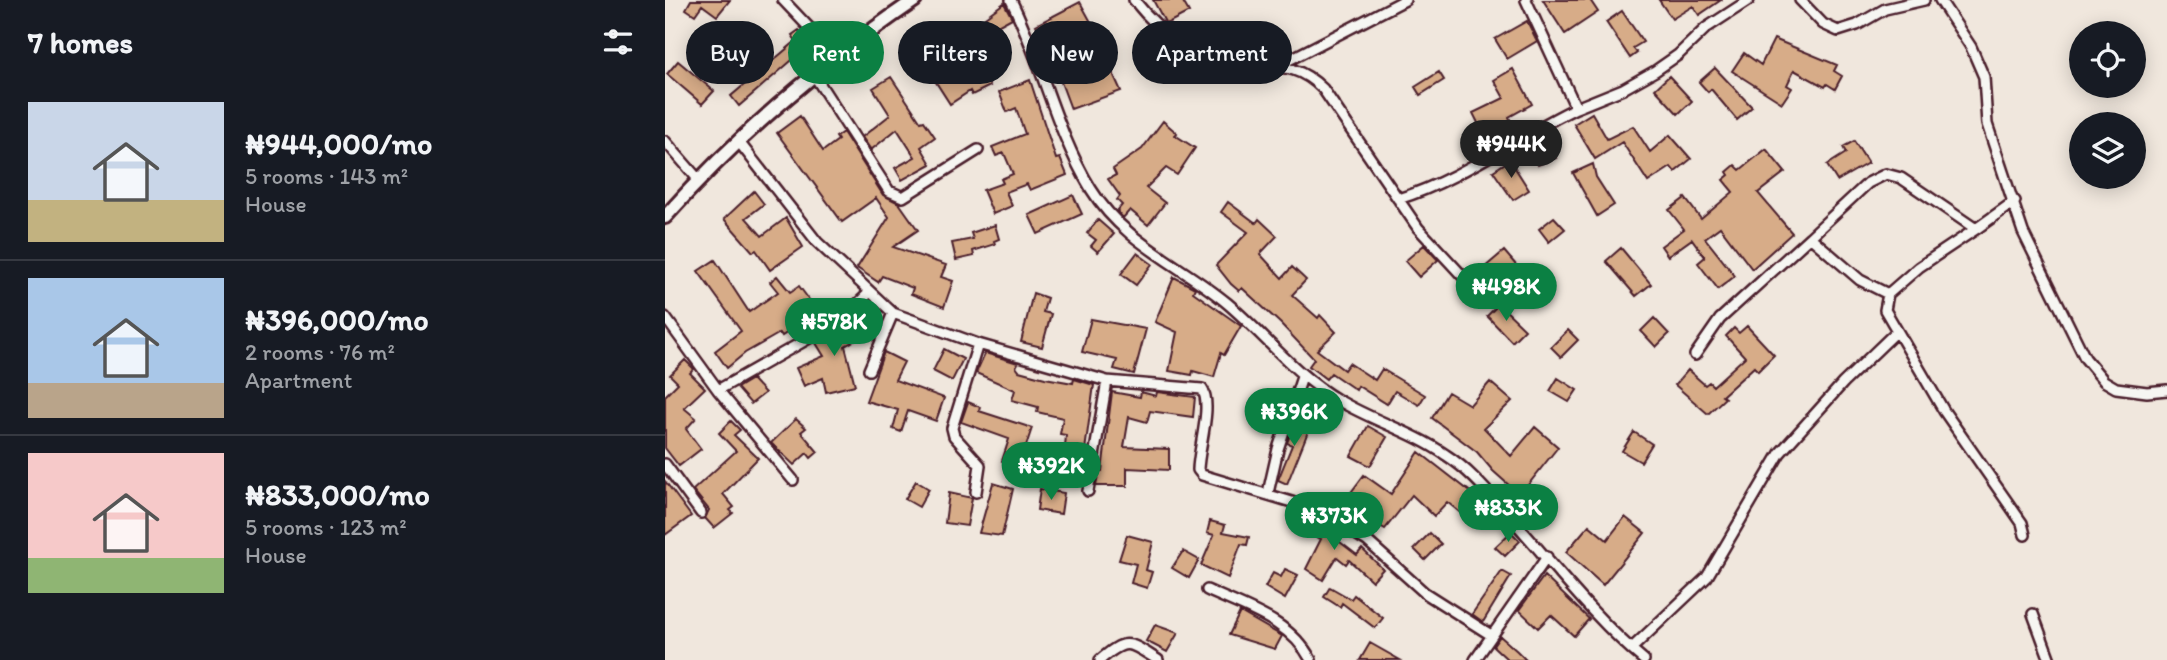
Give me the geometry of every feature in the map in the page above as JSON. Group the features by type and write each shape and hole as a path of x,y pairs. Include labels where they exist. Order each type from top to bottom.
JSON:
{"main road":[{"path":"884,23 915,0"},
{"path":"665,217 698,179 804,84"}],"street":[{"path":"783,0 803,21"},
{"path":"1011,0 1029,35 1056,121 1091,190 1109,214 1145,248 1201,282 1240,314 1302,377 1381,424 1447,455 1480,484 1644,660"},
{"path":"1134,0 1151,21"},
{"path":"1292,58 1405,0"},
{"path":"1526,0 1576,108"},
{"path":"1398,199 1429,189 1470,170 1513,141 1655,71 1678,55 1706,28 1749,0"},
{"path":"1800,0 1823,24 1838,31 1857,25 1885,9 1924,0"},
{"path":"1940,0 1971,47 1984,77 1987,124 2015,201 2023,232 2095,373 2116,388 2147,392 2167,390"},
{"path":"1292,70 1312,78 1323,89 1418,228 1482,297"},
{"path":"820,84 888,191 896,196 903,197 978,150"},
{"path":"665,141 698,179"},
{"path":"739,142 817,242 893,313 978,344 1107,381 1202,389 1207,399 1198,470 1207,477 1268,493 1308,509 1367,541 1425,593 1491,635"},
{"path":"1695,355 1720,319 1867,183 1886,174 1901,178 1976,229"},
{"path":"2015,201 1919,267 1888,294 1885,310 1968,449 2022,523 2025,535"},
{"path":"1810,237 1860,280 1888,294"},
{"path":"718,390 813,336 851,310 869,293"},
{"path":"869,370 893,313"},
{"path":"665,317 718,390 793,480"},
{"path":"1631,649 1707,576 1780,453 1843,383 1896,332"},
{"path":"976,492 982,471 980,465 954,436 952,428 978,344"},
{"path":"1268,493 1283,430 1302,377"},
{"path":"1088,491 1107,381"},
{"path":"665,464 701,513"},
{"path":"1475,660 1547,557"},
{"path":"1206,590 1285,627 1300,640 1311,660"},
{"path":"2033,614 2050,660"},
{"path":"1100,660 1119,644 1126,643 1157,660"}],"building":[{"path":"691,0 730,0 717,16 702,5 695,15 686,9"},
{"path":"1153,0 1182,0 1189,12 1172,21 1164,21"},
{"path":"1543,0 1590,0 1598,12 1565,34"},
{"path":"1659,0 1721,0 1699,15 1693,6 1672,19"},
{"path":"1080,2 1090,21 1044,21"},
{"path":"1004,3 1012,18 1007,21 987,21 985,17"},
{"path":"1622,11 1643,42 1633,48 1637,53 1630,58 1606,22"},
{"path":"1527,21 1537,41 1507,59 1495,39"},
{"path":"1774,39 1837,65 1834,71 1842,76 1835,89 1827,84 1825,87 1794,70 1787,85 1792,88 1782,103 1732,71 1744,53 1761,65"},
{"path":"788,48 788,64 774,76 774,60"},
{"path":"678,61 686,68 686,84 706,84 714,91 702,104 667,74"},
{"path":"1715,68 1752,107 1737,120 1711,89 1708,92 1699,82"},
{"path":"1513,69 1532,104 1509,117 1513,126 1485,137 1473,113 1504,98 1494,80"},
{"path":"1439,72 1444,80 1420,95 1415,87"},
{"path":"1669,76 1692,101 1678,114 1655,89"},
{"path":"891,77 921,122 924,121 935,137 921,147 931,164 902,180 895,168 915,157 897,129 871,150 862,137 890,115 873,88 884,84"},
{"path":"1026,82 1026,84 1031,84 1056,159 1060,158 1067,175 1030,190 1027,184 1006,192 1012,206 993,214 983,190 1003,183 1001,179 1013,174 1004,153 996,156 992,147 1025,134 1016,108 1007,112 999,92"},
{"path":"745,84 764,84 739,106 731,96"},
{"path":"937,84 990,86 972,95 970,91 950,104"},
{"path":"1062,84 1118,84 1121,91 1071,109"},
{"path":"1592,113 1607,139 1633,126 1650,152 1670,135 1691,159 1675,172 1671,167 1648,182 1622,142 1595,159 1574,124"},
{"path":"800,116 823,151 838,140 836,137 843,132 883,195 899,203 918,230 893,247 946,265 941,277 953,281 944,307 911,294 913,288 882,276 878,282 857,268 889,217 876,198 842,222 777,133"},
{"path":"1163,121 1177,133 1175,135 1195,148 1177,175 1166,168 1146,188 1165,203 1148,225 1130,210 1123,218 1117,211 1122,205 1117,200 1120,196 1108,179 1116,175 1113,169 1142,149"},
{"path":"1545,132 1556,158 1538,165 1528,142"},
{"path":"1854,141 1868,163 1837,181 1827,165 1846,153 1843,147"},
{"path":"1766,149 1785,172 1758,193 1792,233 1752,269 1720,227 1705,238 1735,276 1718,289 1698,263 1705,257 1692,239 1668,256 1661,246 1684,229 1669,210 1685,198 1701,219 1733,192 1723,180 1729,175 1727,172 1735,165 1740,170"},
{"path":"1510,160 1529,190 1513,200 1493,171"},
{"path":"1593,164 1596,177 1614,205 1597,216 1573,173"},
{"path":"754,191 764,204 746,218 762,236 786,218 803,247 770,270 756,250 753,252 724,219"},
{"path":"1073,195 1082,214 1038,234 1029,215"},
{"path":"1228,202 1256,223 1259,219 1277,236 1260,254 1282,278 1292,267 1306,280 1292,295 1318,318 1320,315 1336,332 1317,350 1344,370 1349,363 1375,380 1382,369 1425,395 1419,405 1395,391 1387,404 1358,386 1356,390 1331,373 1326,379 1309,366 1314,359 1281,324 1242,288 1239,291 1231,284 1216,265 1248,232 1221,212"},
{"path":"1554,217 1565,229 1549,242 1539,229"},
{"path":"1098,220 1114,234 1098,252 1091,246 1096,240 1087,233"},
{"path":"995,225 999,239 994,241 995,244 973,251 974,256 956,260 952,243 973,239 971,233"},
{"path":"1424,245 1438,260 1419,277 1405,261"},
{"path":"1621,248 1651,284 1636,296 1606,261"},
{"path":"1504,251 1516,265 1497,281 1505,291 1498,296 1478,273"},
{"path":"1137,253 1152,264 1136,285 1121,274"},
{"path":"715,260 749,312 778,292 770,282 777,276 790,292 799,286 824,320 809,330 803,322 782,336 780,333 745,353 727,368 715,351 741,331 698,271"},
{"path":"1174,277 1195,288 1193,292 1241,326 1224,355 1221,353 1214,377 1193,371 1192,375 1169,371 1177,332 1155,322"},
{"path":"1033,293 1047,298 1043,312 1051,314 1042,347 1021,342"},
{"path":"1499,304 1525,329 1512,342 1487,316"},
{"path":"857,314 868,333 845,346 855,385 826,392 823,378 804,386 796,368 824,356 816,343"},
{"path":"1654,318 1669,334 1656,347 1641,331"},
{"path":"1091,319 1146,329 1134,374 1114,369 1117,360 1082,352"},
{"path":"1747,326 1774,355 1758,371 1754,367 1722,396 1725,398 1708,414 1675,385 1688,370 1705,385 1709,382 1713,386 1745,357 1726,336 1734,328 1739,333"},
{"path":"1568,330 1578,340 1561,357 1551,347"},
{"path":"944,349 963,359 952,381 933,371"},
{"path":"884,352 904,362 895,380 944,398 936,421 908,411 901,432 893,429 898,410 866,401"},
{"path":"985,353 1018,363 1016,367 1019,371 1073,383 1074,379 1094,385 1085,450 1065,447 1066,435 1060,434 1063,418 1037,412 1038,407 1012,400 1015,390 976,373"},
{"path":"685,360 694,369 690,373 705,388 684,408 696,418 686,429 701,449 679,466 665,448 665,396 678,383 670,375"},
{"path":"1558,378 1577,390 1569,402 1550,391"},
{"path":"752,379 765,393 751,404 737,388"},
{"path":"1490,382 1512,401 1484,428 1511,456 1535,427 1558,447 1520,495 1493,471 1477,452 1432,418 1448,392 1470,405"},
{"path":"1112,392 1140,397 1141,392 1156,396 1157,392 1195,397 1193,417 1150,411 1147,422 1129,417 1124,447 1169,449 1169,470 1127,468 1127,486 1096,486 1099,471 1102,471"},
{"path":"968,402 980,407 979,411 1032,428 1019,467 1002,461 1009,439 961,422"},
{"path":"1296,418 1311,424 1287,484 1278,480 1292,445 1287,443"},
{"path":"796,419 806,428 801,432 818,452 811,458 807,453 794,465 771,443"},
{"path":"731,421 740,430 734,435 758,458 723,494 734,507 730,510 733,513 714,528 705,518 709,510 693,490 736,451 719,433"},
{"path":"1368,426 1387,437 1370,466 1351,456"},
{"path":"1634,432 1652,444 1641,462 1622,451"},
{"path":"1419,452 1482,501 1467,518 1447,502 1434,516 1412,495 1385,529 1380,526 1375,533 1367,527 1374,518 1370,514 1372,511 1349,495 1364,475 1391,494"},
{"path":"665,481 691,516 665,535"},
{"path":"916,481 929,489 919,507 905,499"},
{"path":"993,483 1013,489 1002,536 979,533"},
{"path":"1040,489 1064,493 1061,514 1037,510"},
{"path":"949,493 972,498 967,526 945,523"},
{"path":"1299,515 1328,527 1327,532 1357,555 1362,549 1383,569 1372,581 1349,560 1346,564 1337,557 1323,580 1306,569 1321,539 1294,529"},
{"path":"1625,517 1645,533 1603,585 1566,552 1589,525 1607,540"},
{"path":"1210,521 1225,525 1223,532 1249,537 1247,545 1241,544 1228,578 1201,565 1214,535 1207,533"},
{"path":"1511,532 1520,541 1505,556 1495,547"},
{"path":"1430,533 1441,544 1425,560 1414,549"},
{"path":"1127,535 1153,542 1146,570 1152,572 1147,588 1131,583 1136,564 1119,560"},
{"path":"1183,551 1199,560 1189,578 1172,568"},
{"path":"1285,569 1298,575 1285,599 1265,587 1273,573 1281,577"},
{"path":"1502,571 1511,576 1483,622 1472,614"},
{"path":"1544,576 1589,619 1574,636 1551,615 1538,628 1519,610"},
{"path":"1330,587 1351,599 1354,595 1383,618 1375,628 1342,603 1340,607 1324,597"},
{"path":"1240,612 1282,636 1275,649 1229,635"},
{"path":"1155,625 1178,633 1167,652 1146,641"},
{"path":"1500,636 1526,660 1508,660 1493,646"},
{"path":"1370,643 1400,660 1360,660"}]}
